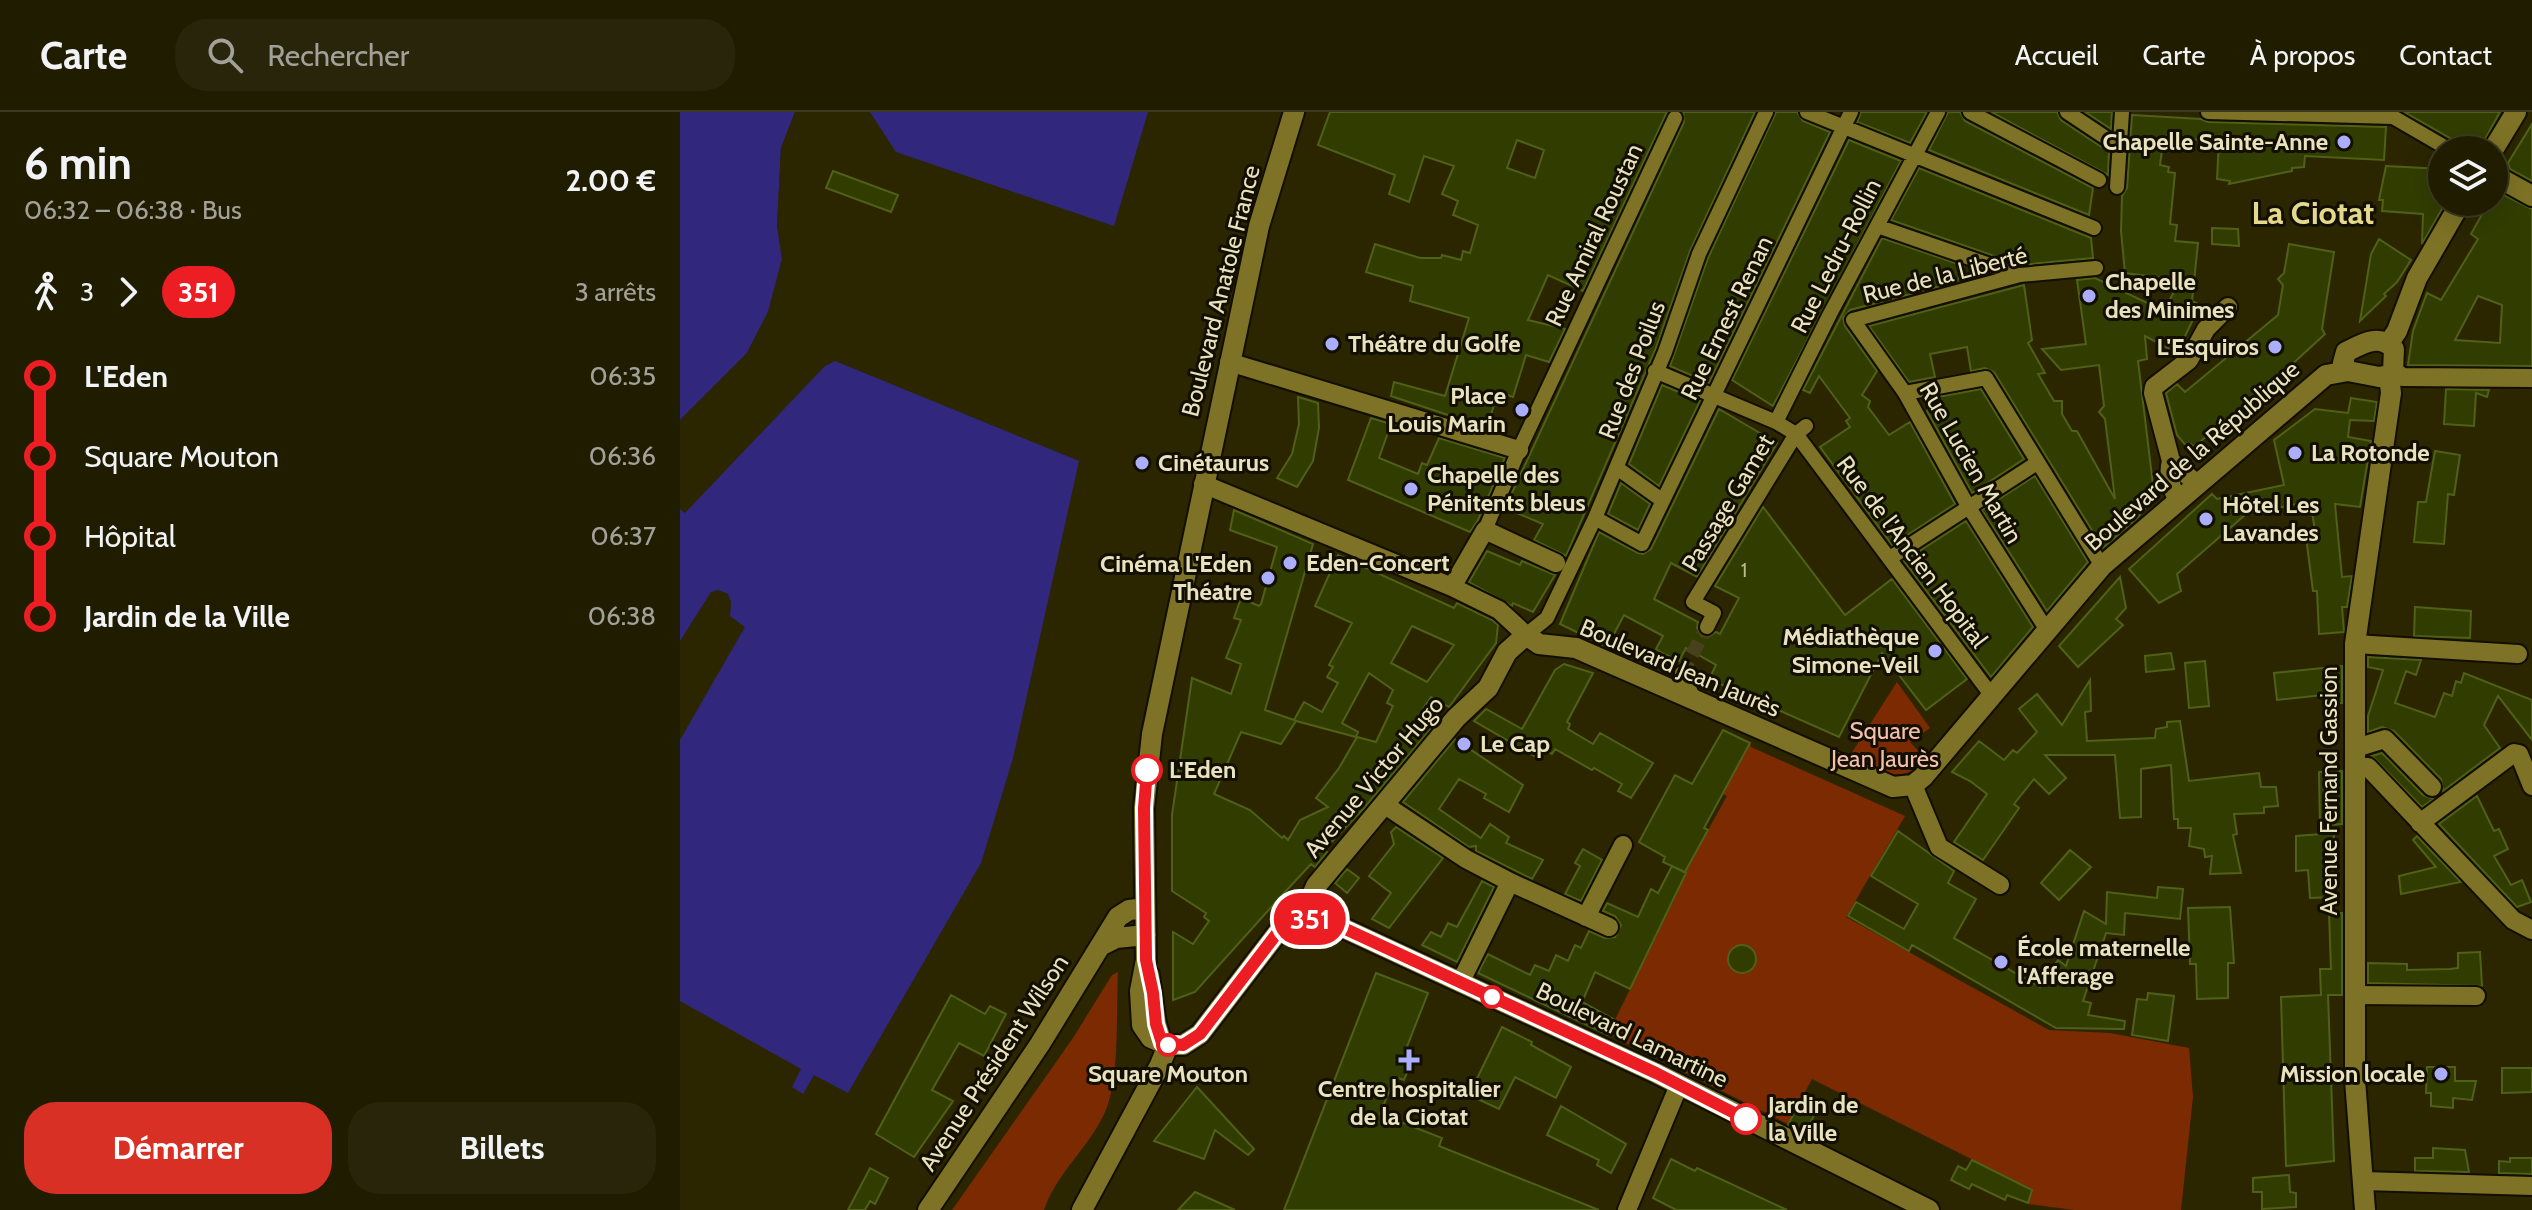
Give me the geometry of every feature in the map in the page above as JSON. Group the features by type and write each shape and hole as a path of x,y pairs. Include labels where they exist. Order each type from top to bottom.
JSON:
{"street":[{"name":"Boulevard Anatole France","path":"1165,1044 1151,1038 1142,1025 1139,1006 1146,960 1144,808 1152,734 1259,226 1294,112"},
{"name":"Rue des Poilus","path":"1526,635 1547,618 1595,518 1665,352 1699,254 1766,112"},
{"path":"1807,112 2094,228"},
{"name":"Rue Ernest Renan","path":"1595,518 1642,544 1851,112"},
{"name":"Rue Ledru-Rollin","path":"1776,422 1938,112"},
{"path":"1970,112 2099,180"},
{"path":"2067,112 2121,148"},
{"path":"2117,187 2122,112"},
{"path":"2208,112 2392,114 2428,136"},
{"path":"2501,136 2516,112"},
{"name":"Rue Amiral Roustan","path":"1452,587 1485,530 1519,450 1675,118"},
{"path":"2508,183 2532,196"},
{"path":"2389,343 2397,331 2417,278 2453,216"},
{"path":"1877,226 2020,275"},
{"name":"Rue de la Liberté","path":"1853,320 2020,275 2096,268"},
{"path":"2178,501 2172,491 2168,470 2171,461 2154,387 2189,360 2206,329 2228,307"},
{"path":"1830,314 1853,320"},
{"name":"Rue Lucien Martin","path":"1853,320 1905,393 1968,506 2048,632"},
{"path":"2348,371 2343,363 2346,352 2373,341 2389,343"},
{"path":"2389,343 2395,354 2391,373 2403,377 2532,378"},
{"path":"1229,362 1519,450"},
{"path":"1655,371 1801,430"},
{"name":"Boulevard de la République","path":"1918,781 2102,566 2197,484 2326,375 2348,371 2379,377 2391,373"},
{"name":"Avenue Fernand Gassion","path":"2365,1210 2355,1080 2355,644 2391,393 2391,373"},
{"path":"1905,393 1986,378 2102,566"},
{"name":"Rue de l'Ancien Hopital","path":"1801,430 1992,696"},
{"name":"Passage Gamet","path":"1707,627 1714,613 1693,602 1801,430"},
{"path":"2171,461 2197,484"},
{"path":"1890,558 2037,463"},
{"path":"1617,468 1663,501"},
{"name":"Boulevard Jean Jaurès","path":"1203,484 1452,587 1499,610 1539,644 1576,648 1893,787 1918,781"},
{"path":"1485,530 1556,563"},
{"name":"Avenue Victor Hugo","path":"1306,918 1316,886 1456,718 1488,688 1507,652 1526,635"},
{"path":"2355,644 2518,654"},
{"path":"1682,673 1694,699"},
{"path":"2432,787 2385,739 2356,758 2513,920 2532,930"},
{"path":"2420,823 2514,753 2519,754 2532,786"},
{"path":"1918,781 1939,847 2000,885"},
{"path":"1385,805 1466,859 1609,927"},
{"path":"1586,917 1623,845"},
{"path":"1460,983 1510,882"},
{"name":"Avenue Président Wilson","path":"928,1210 1025,1068 1118,917 1129,910 1145,908"},
{"path":"1082,1210 1160,1065 1165,1044 1183,1045 1200,1034 1278,932 1295,920 1306,918"},
{"name":"Boulevard Lamartine","path":"1306,918 1339,926 1679,1085 1929,1210"},
{"name":"Avenue Président Wilson","path":"1104,944 1116,938 1146,935"},
{"path":"2355,995 2476,996"},
{"path":"1627,1210 1679,1085"},
{"path":"2363,1181 2532,1186"}],"green space":[{"name":"Square Jean Jaurès","path":"1897,682 1930,728 1910,742 1925,758 1908,773 1889,774 1849,757"},
{"name":"Jardin de la Ville","path":"1750,743 1751,747 1905,816 1846,917 2049,1030 2110,1033 2189,1048 2193,1097 2181,1210 2074,1210 2028,1204 2031,1189 1812,1079 1788,1124 1608,1034 1677,894 1684,873 1727,796 1723,794"},
{"name":"Square Mouton","path":"1118,972 1115,1063 1110,1098 1091,1137 1057,1184 1044,1210 952,1210 1073,1038 1112,975"}],"shaded area":[{"path":"680,112 795,112 781,148 777,225 782,259 768,312 747,353 680,420"},
{"path":"870,112 1148,112 1114,226 896,152"},
{"path":"835,361 1079,461 1013,758 981,863 848,1093 814,1075 803,1094 792,1087 801,1069 680,1001 680,740 745,627 730,616 728,594 718,590 711,592 680,641 680,509 685,513 825,366"}],"pier":[{"path":"795,112 799,112 785,148 781,225 786,260 771,313 751,355 680,424 680,420 747,353 768,312 782,259 777,225 781,148"}],"building":[{"path":"1330,112 1667,112 1583,291 1548,275 1528,320 1565,329 1549,362 1526,355 1513,397 1498,392 1487,428 1391,396 1394,382 1445,396 1469,318 1410,301 1413,286 1366,272 1375,244 1420,258 1441,258 1442,255 1461,260 1463,251 1470,253 1478,225 1453,215 1458,201 1442,194 1454,166 1424,156 1409,202 1389,194 1395,175 1318,145","holes":["1517,140 1544,150 1535,178 1507,168"]},
{"path":"1683,112 1755,112 1690,251 1656,348 1566,556 1534,540 1543,524 1505,508 1684,122"},
{"path":"1776,112 1797,112 1803,121 1830,132 1709,383 1670,366 1708,258"},
{"path":"1861,112 1927,112 1910,143 1857,122"},
{"path":"1948,112 1960,112 1965,121 2093,188 2089,215 1929,150"},
{"path":"1991,112 2057,112 2061,120 2109,152 2108,175"},
{"path":"2085,112 2112,112 2111,129"},
{"path":"2404,112 2500,112 2487,136 2446,136"},
{"path":"2132,115 2208,122 2386,127 2384,160 2305,156 2304,167 2229,184 2230,181 2217,179 2219,142 2164,136 2160,165 2169,167 2168,172 2175,173 2170,224 2177,225 2175,241 2198,243 2192,301 2200,305 2177,353 2145,336 2147,359 2138,361 2154,493 2149,494 2144,510 2137,518 2103,548 1994,372 1985,368 1971,371 1967,347 1930,354 1935,377 1909,382 1869,326 2024,285 2032,340 2028,343 2045,373 2038,374 2054,401 2062,401 2062,414 2072,431 2077,431 2115,499 2105,419 2099,412 2104,406 2099,365 2061,370 2042,349 2086,344 2077,280 2095,278 2164,311 2180,280 2125,273 2122,196 2127,188"},
{"path":"2532,124 2532,181 2510,169 2508,163"},
{"path":"1849,140 1901,161 1773,406 1732,380"},
{"path":"2386,166 2428,168 2428,216 2438,216 2422,244 2423,214 2382,211 2383,200 2379,200"},
{"path":"1919,168 2091,238 2093,258 2020,265 1891,220"},
{"path":"833,171 898,195 891,212 826,188"},
{"path":"2508,197 2532,209 2532,366 2408,365 2413,331 2427,293 2441,300 2478,239 2471,234 2481,216 2508,216","holes":["2478,296 2502,305 2500,343 2455,340"]},
{"path":"2212,228 2238,229 2239,246 2212,244"},
{"path":"1882,238 1964,266 1957,282 1850,310 1843,318 1845,326 1877,371 1862,395 1870,401 1868,407 1889,435 1910,422 1955,504 1892,545 1820,447 1850,427 1846,421 1850,418 1819,376 1810,393 1803,390"},
{"path":"2379,239 2411,260 2397,282 2384,294 2386,296 2360,321 2371,254"},
{"name":"L'Esquiros","path":"2289,244 2334,252 2322,329 2325,334 2264,390 2194,447 2191,444 2187,447 2177,435 2166,393 2177,384 2185,392 2278,315 2283,285 2278,279 2284,273"},
{"path":"1662,385 1700,401 1659,486 1629,464"},
{"path":"1981,389 2024,459 1972,493 1927,411 1931,408 1927,399"},
{"path":"2446,389 2489,390 2487,397 2476,393 2474,426 2444,424"},
{"path":"1298,397 1318,403 1319,428 1313,461 1297,487 1277,478 1292,454 1299,424"},
{"path":"2351,398 2377,402 2374,421 2350,420 2348,437 2371,441 2360,507 2335,504 2342,577 2352,576 2347,607 2342,607 2344,632 2319,634 2317,591 2313,591 2306,537 2316,536 2310,501 2245,515 2177,574 2181,591 2159,603 2129,569 2212,494 2217,499 2284,485 2274,440 2315,409 2348,413"},
{"path":"1719,409 1777,443 1697,577 1671,563 1654,599 1698,622 1697,628 1702,636 1708,637 1716,632 1720,634 1739,598 1715,586 1763,507 1845,615 1892,579 1967,679 1926,710 1882,653 1839,737 1709,679 1716,665 1686,648 1679,661 1662,653 1656,649 1663,636 1624,615 1607,647 1560,624 1599,532 1638,553 1643,554 1651,549"},
{"path":"1371,418 1391,424 1379,458 1418,474 1422,463 1427,465 1439,438 1505,458 1470,532 1348,480"},
{"path":"2435,451 2460,455 2454,495 2448,494 2444,544 2414,542 2418,502 2426,502"},
{"path":"2035,476 2088,562 2047,611 1982,510"},
{"path":"1621,483 1650,504 1638,530 1608,514"},
{"path":"1234,510 1313,544 1265,710 1294,720 1304,702 1322,712 1338,683 1327,677 1333,667 1329,665 1352,623 1315,606 1338,555 1454,608 1457,603 1492,620 1498,625 1496,643 1449,707 1431,697 1419,715 1434,725 1324,850 1327,852 1315,867 1311,864 1195,992 1173,1000 1173,932 1193,944 1209,921 1204,917 1206,913 1172,891 1172,815 1192,678 1231,694 1241,664 1226,658 1241,620 1234,618 1241,598 1259,606 1261,604 1277,547 1230,530","holes":["1412,626 1454,645 1427,682 1391,663","1369,673 1393,690 1387,703 1393,706 1376,742 1357,737 1316,798 1328,807 1300,820 1288,840 1250,810 1214,794 1241,732 1281,744 1296,721 1356,737 1358,732 1342,723"]},
{"path":"1966,521 2033,627 1991,677 1904,561"},
{"path":"1487,551 1555,575 1533,612 1513,603 1512,606 1469,582"},
{"path":"2120,577 2126,608 2116,619 2123,625 2078,667 2059,646"},
{"path":"2415,607 2471,611 2470,638 2414,636"},
{"path":"2171,653 2174,669 2146,672 2145,656"},
{"path":"2368,657 2421,660 2416,675 2406,671 2395,703 2435,717 2444,693 2452,696 2456,681 2461,683 2464,673 2532,700 2532,740 2498,696 2484,725 2500,748 2443,791 2441,779 2394,731 2382,727 2368,732 2368,716 2383,670 2368,667"},
{"path":"2205,661 2209,706 2189,708 2185,663"},
{"path":"1564,664 1593,673 1567,722 1570,724 1568,729 1593,744 1600,733 1653,763 1631,798 1618,791 1622,784 1594,768 1592,770 1555,749 1552,754 1541,748 1536,757 1474,721 1486,709 1522,729 1555,670"},
{"path":"2342,666 2342,703 2324,704 2323,695 2277,700 2274,673"},
{"path":"2090,680 2091,711 2085,712 2087,741 2155,738 2156,729 2167,727 2167,722 2180,721 2189,781 2259,773 2261,787 2276,787 2278,806 2264,807 2264,813 2234,814 2237,834 2233,835 2241,873 2210,874 2212,856 2205,857 2204,849 2189,846 2191,828 2178,828 2178,819 2174,819 2171,765 2141,769 2141,817 2120,818 2115,755 2045,755 2066,778 2049,794 2034,779 2014,804 2019,808 1983,860 1954,842 1987,794 1952,772 1979,741 2004,760 2013,750 2017,753 2037,732 2019,709 2037,694 2062,725"},
{"path":"1723,730 1750,743 1704,828 1708,830 1685,872 1663,862 1665,857 1639,842 1675,775 1692,784"},
{"path":"1455,739 1523,785 1509,812 1459,779 1439,809 1481,838 1490,824 1509,837 1506,843 1543,860 1532,879 1476,851 1476,846 1469,847 1403,802"},
{"path":"2382,753 2423,795 2433,799 2422,807 2372,756"},
{"path":"2342,771 2342,824 2320,826 2319,772"},
{"path":"2477,796 2494,831 2499,829 2508,849 2494,856 2511,885 2522,880 2531,902 2517,907 2439,824"},
{"path":"1396,827 1443,858 1389,928 1372,919 1391,893 1369,876 1394,844 1391,832"},
{"path":"1898,831 1954,871 1948,883 1976,899 1954,938 2040,987 2058,960 2066,966 2084,911 2106,924 2107,892 2157,898 2158,887 2183,889 2180,919 2125,913 2124,935 2106,933 2083,1001 2091,1003 2088,1015 2125,1021 2124,1029 2056,1028 1912,945 1909,951 1848,916 1856,902 1904,929 1918,904 1871,876"},
{"path":"2334,833 2332,888 2336,897 2310,898 2308,870 2296,871 2296,836"},
{"path":"2417,836 2461,882 2401,894 2399,876 2436,867 2413,840"},
{"path":"1583,849 1602,860 1581,901 1565,894 1580,866 1575,863"},
{"path":"2070,850 2091,867 2059,900 2041,883"},
{"path":"1672,866 1686,873 1630,989 1595,972 1582,1002 1615,1020 1608,1035 1478,973 1488,954 1530,975 1535,965 1549,971 1556,955 1568,961 1575,945 1581,948 1589,931 1605,938 1615,937 1621,925 1615,916 1603,911 1607,903 1638,917 1651,889 1658,893"},
{"path":"1347,869 1359,878 1347,893 1335,883"},
{"path":"1482,881 1494,887 1457,962 1422,945 1431,932 1441,937 1448,923 1457,927"},
{"path":"2230,907 2234,963 2228,963 2228,998 2197,999 2196,964 2190,964 2188,908"},
{"path":"2329,913 2342,913 2342,995 2328,995 2334,1161 2286,1166 2281,997 2321,995 2320,969 2331,969"},
{"path":"1742,945 1752,949 1756,959 1752,969 1742,973 1732,969 1728,959 1732,949"},
{"path":"2480,952 2482,986 2368,983 2368,963 2407,964 2407,970 2450,969 2458,968 2458,953"},
{"path":"1376,973 1428,993 1401,1062 1410,1065 1404,1080 1395,1077 1380,1114 1442,1138 1439,1146 1599,1210 1284,1210"},
{"path":"2148,993 2174,996 2168,1041 2132,1035 2137,999 2147,1000"},
{"path":"951,995 985,1014 990,1006 1006,1014 984,1056 959,1043 932,1090 953,1101 914,1157 876,1134"},
{"path":"1502,1027 1571,1067 1556,1098 1515,1077 1499,1109 1469,1095"},
{"path":"2427,1067 2455,1067 2455,1081 2476,1081 2472,1100 2453,1098 2453,1108 2431,1106 2431,1093 2426,1093"},
{"path":"2502,1068 2532,1068 2532,1092 2502,1093"},
{"path":"1197,1087 1254,1149 1248,1155 1215,1130 1204,1159 1154,1141"},
{"path":"1804,1094 1821,1102 1805,1133 1788,1125"},
{"path":"1561,1106 1626,1144 1611,1173 1597,1165 1599,1160 1547,1135"},
{"path":"2433,1148 2465,1150 2469,1172 2415,1171 2415,1158 2433,1158"},
{"path":"2510,1158 2532,1158 2532,1174 2499,1173 2499,1161 2510,1162"},
{"path":"1671,1159 1787,1210 1676,1210 1653,1198"},
{"path":"1972,1160 2032,1190 2028,1203 2007,1195 2005,1200 1972,1184 1969,1189 1951,1180 1958,1166 1966,1170"},
{"path":"870,1168 888,1178 875,1204 870,1201 865,1210 848,1210"},
{"path":"2289,1175 2290,1192 2296,1193 2296,1207 2262,1209 2262,1192 2253,1192 2253,1178"},
{"path":"1195,1192 1235,1210 1178,1210"}],"tunnel":[{"path":"1682,673 1707,627"}],"bus line":[{"name":"351","path":"1147,770 1144,808 1146,960 1162,1043 1183,1045 1200,1034 1278,932 1295,920 1306,918 1339,926 1656,1073 1746,1119"}],"place":[{"name":"Chapelle Sainte-Anne","path":"2344,142"},
{"name":"Chapelle des Minimes","path":"2089,296"},
{"name":"Théâtre du Golfe","path":"1332,344"},
{"name":"L'Esquiros","path":"2275,347"},
{"name":"Place Louis Marin","path":"1522,410"},
{"name":"La Rotonde","path":"2295,453"},
{"name":"Cinétaurus","path":"1142,463"},
{"name":"Chapelle des Pénitents bleus","path":"1411,489"},
{"name":"Hôtel Les Lavandes","path":"2206,519"},
{"name":"Eden-Concert","path":"1290,563"},
{"name":"Cinéma L'Eden Théatre","path":"1268,578"},
{"name":"Médiathèque Simone-Veil","path":"1935,651"},
{"name":"Le Cap","path":"1464,744"},
{"name":"L'Eden","path":"1147,770"},
{"name":"École maternelle l'Afferage","path":"2001,962"},
{"name":"Square Mouton","path":"1168,1045"},
{"name":"Centre hospitalier de la Ciotat","path":"1409,1060"},
{"name":"Mission locale","path":"2441,1074"},
{"name":"Jardin de la Ville","path":"1746,1119"}],"district":[{"name":"La Ciotat","path":"2313,213"}]}
